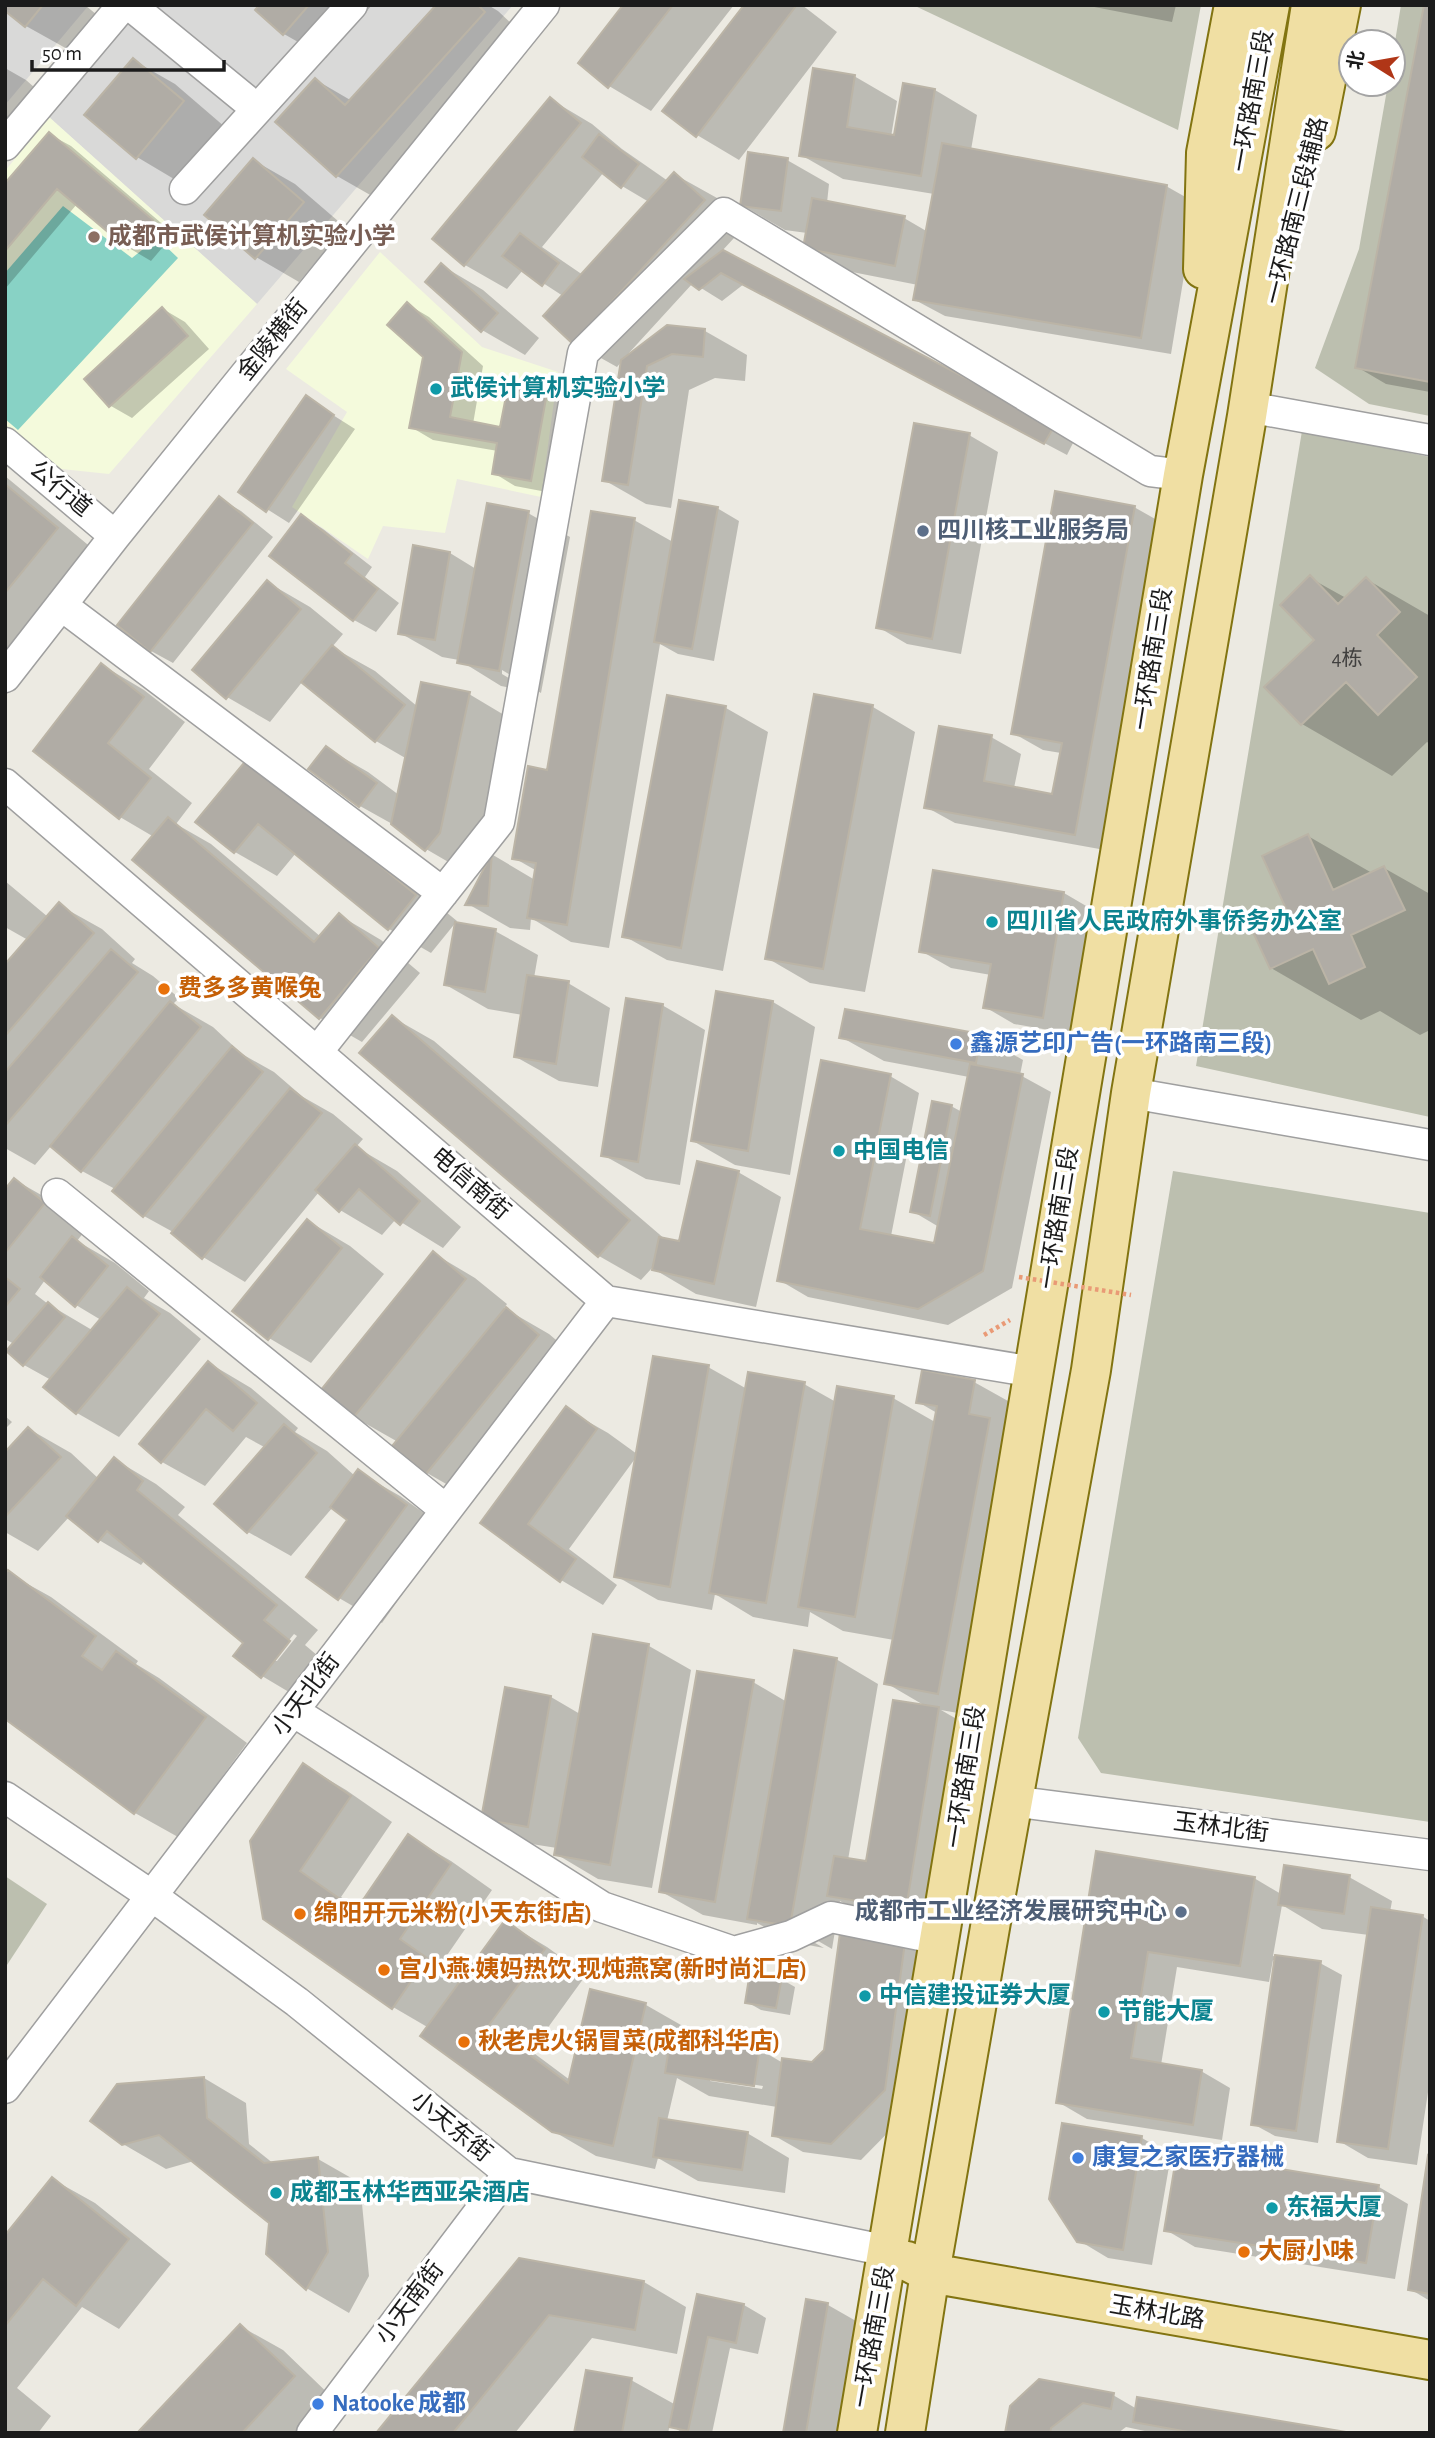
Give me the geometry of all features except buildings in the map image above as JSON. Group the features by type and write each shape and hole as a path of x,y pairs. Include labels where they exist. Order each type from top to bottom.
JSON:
{"main road":[{"path":"1201,383 1206,153 1234,5"},
{"name":"一环路南三段","path":"858,2433 1183,475 1270,5"},
{"name":"一环路南三段","path":"905,2433 1012,1801 1091,1370 1130,1093 1255,413 1311,5"},
{"name":"一环路南三段辅路","path":"1255,413 1323,104 1341,5"},
{"path":"942,1923 948,1923 955,1933 965,1938 978,1932 992,1916"},
{"name":"玉林北路","path":"888,2251 930,2273 1430,2360"}],"street":[{"path":"5,145 123,5"},
{"path":"130,5 257,109"},
{"path":"185,188 352,5"},
{"name":"金陵横街","path":"5,677 111,541 544,5"},
{"path":"317,1052 499,822 583,353 724,213 1150,471 1183,475"},
{"path":"1255,413 1430,440"},
{"name":"公行道","path":"5,443 111,541"},
{"name":"公行道","path":"5,460 111,541"},
{"path":"61,605 443,893"},
{"name":"电信南街","path":"5,784 606,1301"},
{"path":"1130,1093 1430,1145"},
{"path":"57,1194 446,1510"},
{"path":"606,1301 1034,1372"},
{"name":"小天北街","path":"5,2088 606,1301"},
{"path":"293,1711 602,1907 734,1952 791,1936 831,1917 942,1923"},
{"name":"小天东街","path":"5,1797 152,1896 297,2003 509,2173 888,2251"},
{"name":"玉林北街","path":"1012,1801 1430,1855"},
{"name":"小天南街","path":"312,2433 509,2173"}],"path":[{"path":"1017,1287 1019,1277 1131,1295"},
{"path":"979,1339 1010,1320 1013,1309"}],"shaded area":[{"path":"5,5 89,5 5,105"},
{"path":"143,5 513,5 257,304 49,117"},
{"path":"913,5 1201,5 1178,130"},
{"path":"1401,5 1430,5 1430,416 1369,404 1315,368 1359,249 1386,98 1407,98 1407,28 1397,28"},
{"name":"成都市武侯计算机实验小学","path":"49,117 257,304 109,474 52,468 5,428 5,171"},
{"path":"63,206 132,258 157,238 178,258 18,430 5,419 5,273"},
{"name":"成都市武侯计算机实验小学","path":"380,252 482,347 558,372 541,497 457,479 445,533 383,526 368,559 292,507 347,412 286,369"},
{"path":"1302,431 1430,457 1430,1117 1196,1066"},
{"path":"1173,1171 1430,1213 1430,1822 1101,1773 1078,1738"},
{"path":"5,1876 47,1904 5,1968"}],"place":[{"name":"成都市武侯计算机实验小学","path":"94,237"},
{"name":"武侯计算机实验小学","path":"436,389"},
{"name":"四川核工业服务局","path":"923,531"},
{"name":"四川省人民政府外事侨务办公室","path":"992,922"},
{"name":"费多多黄喉兔","path":"164,989"},
{"name":"鑫源艺印广告(一环路南三段)","path":"956,1044"},
{"name":"中国电信","path":"839,1151"},
{"name":"成都市工业经济发展研究中心","path":"1181,1912"},
{"name":"绵阳开元米粉(小天东街店)","path":"300,1914"},
{"name":"宫小燕·姨妈热饮·现炖燕窝(新时尚汇店)","path":"384,1970"},
{"name":"中信建投证券大厦","path":"865,1996"},
{"name":"节能大厦","path":"1104,2012"},
{"name":"秋老虎火锅冒菜(成都科华店)","path":"464,2042"},
{"name":"康复之家医疗器械","path":"1078,2158"},
{"name":"成都玉林华西亚朵酒店","path":"276,2193"},
{"name":"东福大厦","path":"1272,2208"},
{"name":"大厨小味","path":"1244,2252"},
{"name":"Natooke 成都","path":"318,2404"}]}
